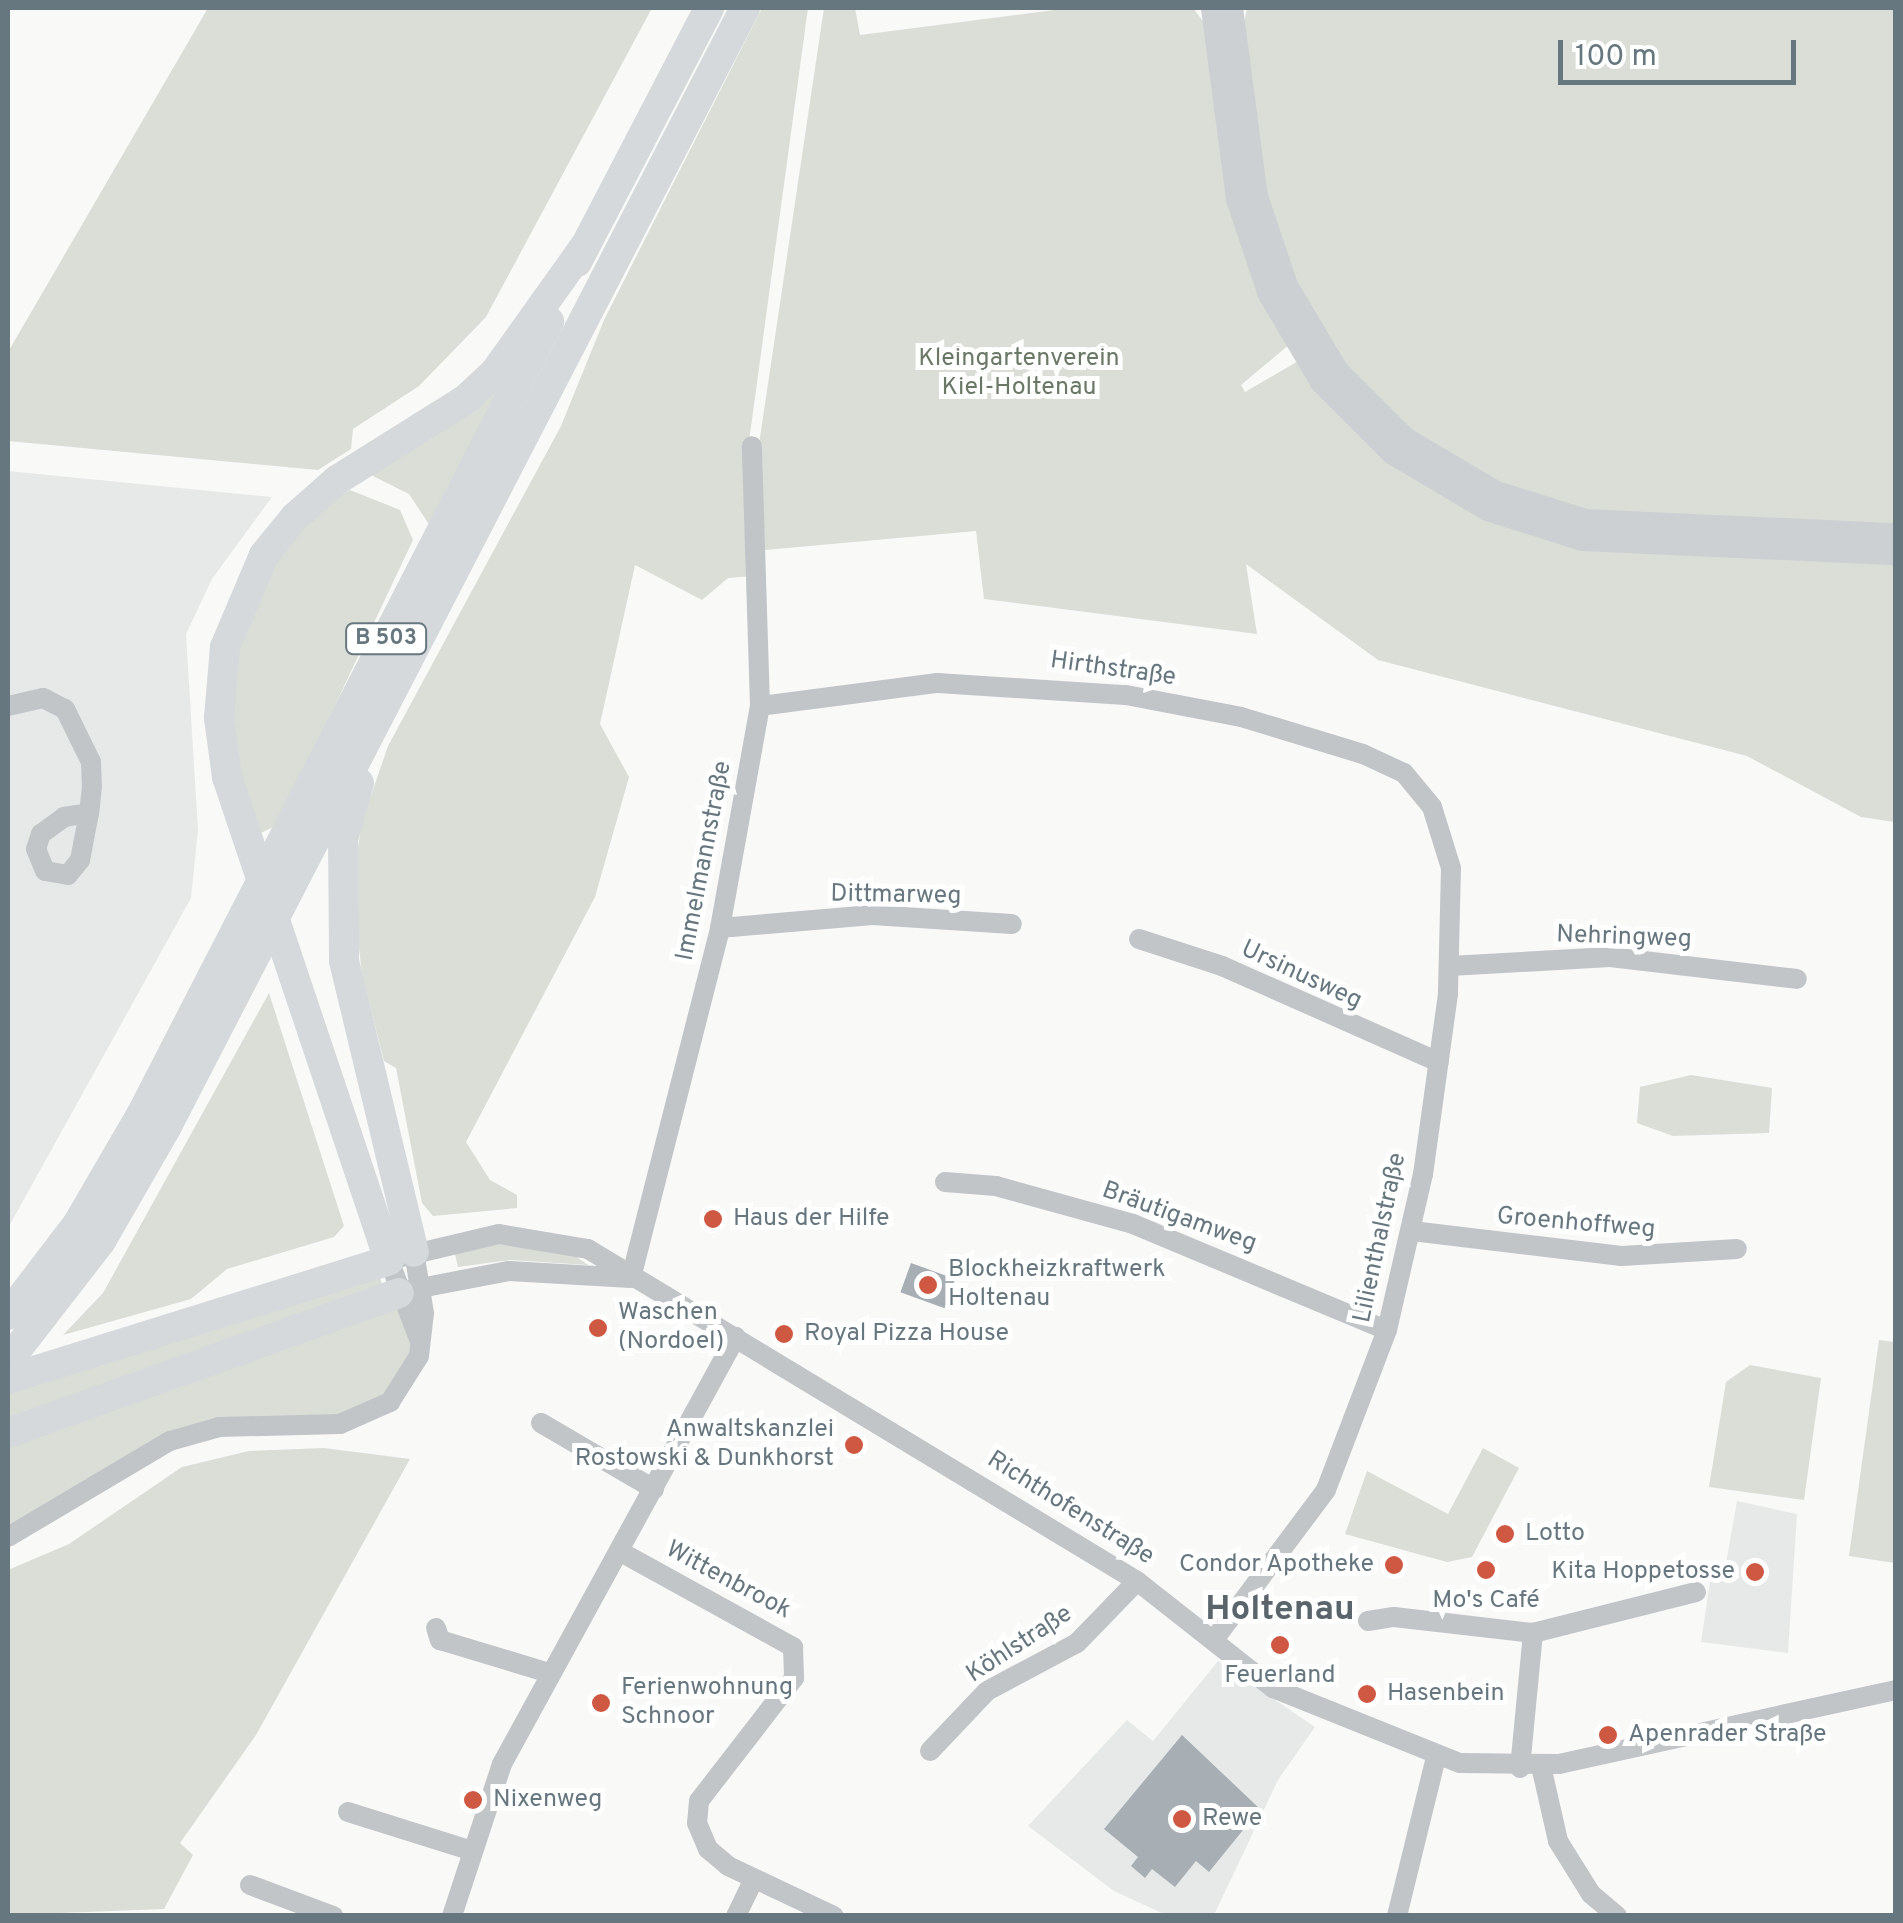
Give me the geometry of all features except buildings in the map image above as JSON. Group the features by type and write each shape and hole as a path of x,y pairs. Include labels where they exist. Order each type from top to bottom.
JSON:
{"highway":[{"name":"B 503","path":"8,1315 78,1224 142,1113 709,8"},
{"name":"B 503","path":"8,1361 68,1288 129,1194 745,8"},
{"path":"401,1256 302,1002 232,797 220,679 233,621 264,555 325,489 436,422 495,372 585,246"},
{"path":"392,691 343,839 339,912 401,1256"},
{"path":"8,1379 96,1355 401,1256"},
{"path":"8,1432 410,1290"}],"street":[{"name":"Immelmannstraße","path":"631,1278 720,928 760,706 752,446"},
{"name":"Hirthstraße","path":"760,706 938,683 1126,694 1241,717 1364,754 1404,774 1432,808"},
{"path":"8,706 43,698 74,718 91,762 88,813"},
{"name":"Lilienthalstraße","path":"1216,1637 1326,1490 1387,1330 1412,1231 1440,1062 1450,966 1451,868 1432,808"},
{"name":"Dittmarweg","path":"720,928 872,915 1012,924"},
{"name":"Ursinusweg","path":"1139,939 1222,966 1440,1062"},
{"name":"Nehringweg","path":"1450,966 1610,957 1796,979"},
{"name":"Bräutigamweg","path":"945,1182 996,1186 1133,1224 1387,1330"},
{"name":"Groenhoffweg","path":"1412,1231 1622,1256 1737,1249"},
{"name":"Richthofenstraße","path":"401,1256 483,1236 542,1237 588,1249 1137,1581 1216,1637 1288,1697 1436,1757 1520,1768 1542,1766 1896,1690"},
{"path":"8,1538 170,1441 219,1427 340,1424 377,1411 409,1381 419,1339 401,1256"},
{"path":"410,1290 509,1271 631,1278"},
{"path":"452,1916 469,1850 549,1673 736,1336"},
{"path":"540,1423 654,1489"},
{"name":"Wittenbrook","path":"619,1551 786,1640 796,1652 794,1678 697,1808 708,1849 754,1879 834,1916"},
{"name":"Köhlstraße","path":"930,1751 987,1691 1078,1643 1137,1581"},
{"path":"1368,1621 1394,1617 1533,1633 1696,1592"},
{"path":"436,1628 440,1640 549,1673"},
{"path":"1520,1768 1533,1633"},
{"path":"1397,1916 1436,1757"},
{"path":"1542,1766 1563,1852 1617,1916"},
{"path":"348,1812 469,1850"},
{"path":"736,1916 754,1879"},
{"path":"250,1885 333,1916"}],"shaded area":[{"path":"8,471 272,497 212,579 186,634 198,830 191,898 8,1228"},
{"name":"Kita Hoppetosse","path":"1737,1501 1797,1514 1788,1653 1701,1642 1713,1562 1726,1563"},
{"path":"1218,1661 1315,1727 1278,1780 1214,1915 1166,1915 1114,1891 1028,1826 1127,1720 1153,1741"}],"green space":[{"path":"208,8 652,8 486,317 419,386 353,429 351,449 318,470 8,441 8,352"},
{"path":"762,8 808,8 747,456 753,576 728,578 702,600 635,565 600,724 629,777 595,897 466,1142 490,1180 517,1195 517,1208 433,1216 422,1203 396,1068 384,1061 362,974 352,886 362,822 388,746 561,426 604,320"},
{"name":"Kleingartenverein Kiel-Holtenau","path":"824,8 855,8 860,35 1070,8 1193,8 1211,32 1244,244 1290,344 1241,385 1245,392 1300,360 1375,445 1440,489 1527,529 1598,546 1895,559 1895,822 1861,817 1747,756 1378,660 1246,564 1257,634 984,599 976,531 765,550 758,451"},
{"path":"1247,8 1895,8 1895,527 1616,518 1569,510 1463,470 1411,435 1365,393 1290,281 1264,202 1252,128 1241,40"},
{"path":"509,368 432,529 409,494 367,473"},
{"path":"350,490 400,510 413,540 279,824 259,834 236,787 226,698 260,578 323,506"},
{"path":"269,993 344,1226 334,1237 227,1269 191,1299 63,1335 103,1293"},
{"path":"1691,1075 1772,1088 1769,1133 1673,1136 1637,1123 1640,1087"},
{"path":"505,1243 571,1253 588,1265 510,1260 458,1267 454,1250"},
{"path":"379,1275 382,1284 8,1420 8,1391"},
{"path":"399,1293 419,1339 377,1411 170,1441 8,1537 8,1433"},
{"path":"1879,1340 1895,1342 1895,1563 1849,1556"},
{"path":"1750,1365 1821,1378 1804,1500 1709,1487 1726,1382"},
{"path":"324,1448 410,1459 256,1735 180,1843 193,1855 164,1909 8,1915 8,1570 69,1544 182,1467 249,1451"},
{"path":"1483,1448 1519,1468 1472,1557 1447,1562 1345,1534 1367,1471 1448,1514"}],"taxiway":[{"path":"1222,8 1247,198 1278,290 1329,376 1399,446 1492,501 1584,530 1896,544"}],"place":[{"name":"Haus der Hilfe","path":"713,1219"},
{"name":"Blockheizkraftwerk Holtenau","path":"928,1285"},
{"name":"Waschen (Nordoel)","path":"598,1328"},
{"name":"Royal Pizza House","path":"784,1334"},
{"name":"Anwaltskanzlei Rostowski & Dunkhorst","path":"854,1445"},
{"name":"Lotto","path":"1505,1534"},
{"name":"Condor Apotheke","path":"1394,1565"},
{"name":"Mo's Café","path":"1486,1570"},
{"name":"Kita Hoppetosse","path":"1755,1572"},
{"name":"Feuerland","path":"1280,1645"},
{"name":"Hasenbein","path":"1367,1694"},
{"name":"Ferienwohnung Schnoor","path":"601,1703"},
{"name":"Apenrader Straße","path":"1608,1735"},
{"name":"Nixenweg","path":"473,1800"},
{"name":"Rewe","path":"1182,1819"}],"district":[{"name":"Holtenau","path":"1280,1610"}]}
